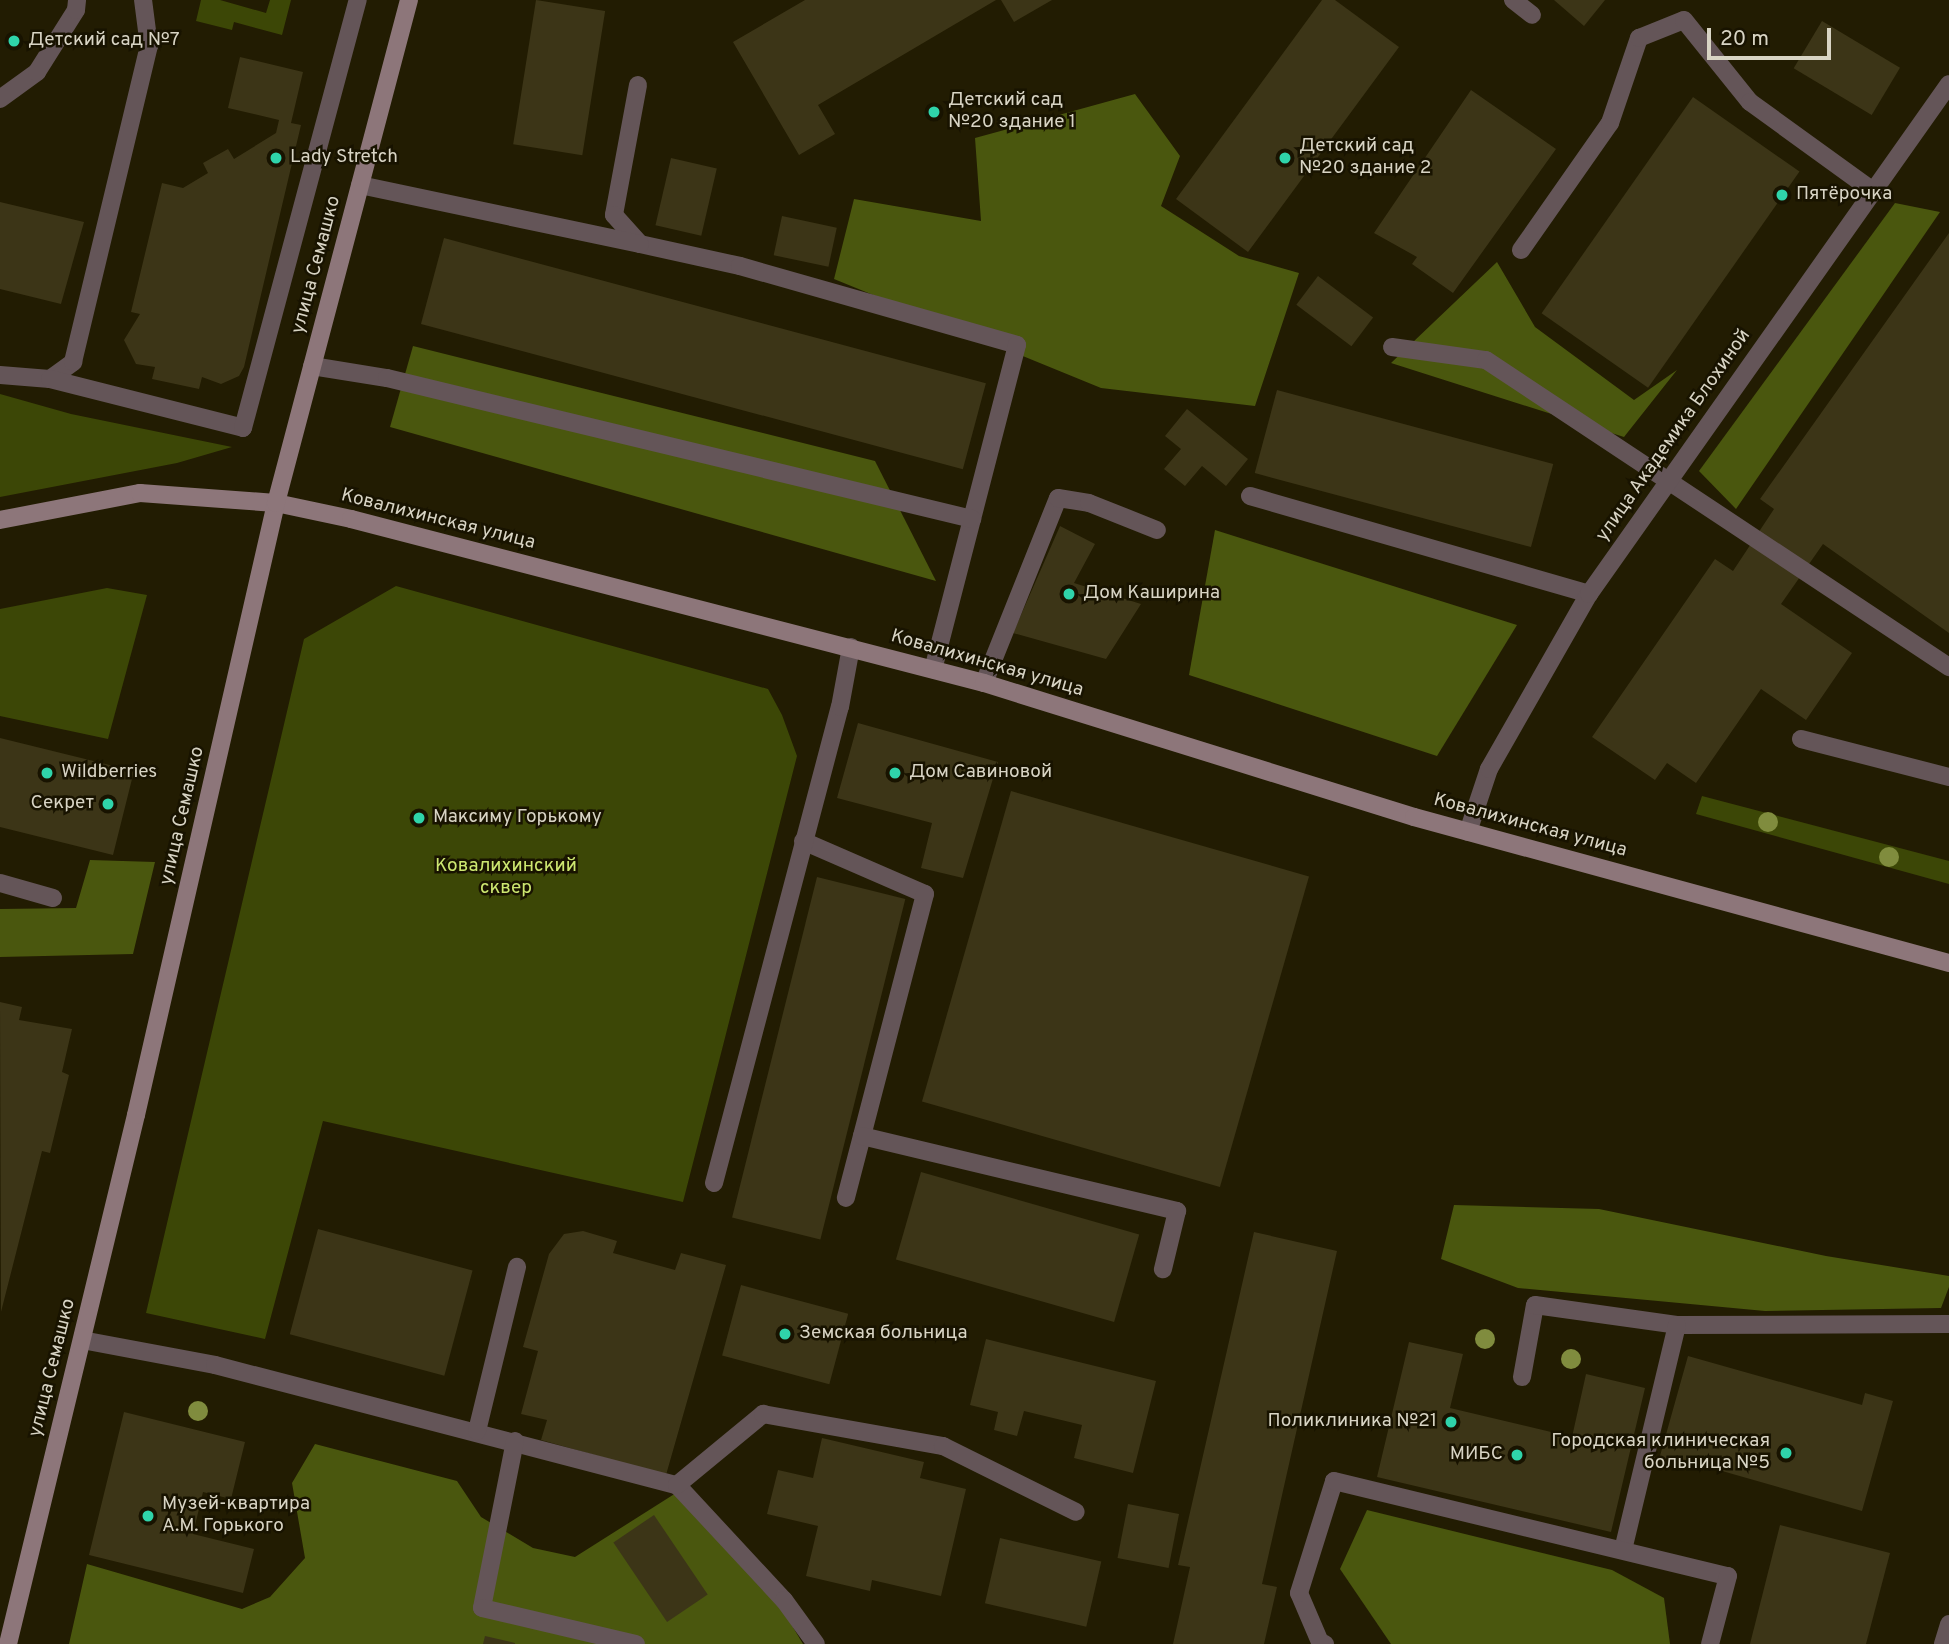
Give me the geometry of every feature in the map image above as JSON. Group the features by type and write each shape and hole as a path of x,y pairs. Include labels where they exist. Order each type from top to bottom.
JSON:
{"street":[{"path":"0,99 37,72 76,10 77,0"},
{"path":"50,379 73,362 149,46 143,0"},
{"path":"0,375 50,379 243,428 358,0"},
{"name":"улица Семашко","path":"8,1644 82,1340 276,503 409,0"},
{"path":"1513,0 1532,15"},
{"path":"1521,250 1610,123 1639,38 1685,20 1749,102 1873,191"},
{"name":"улица Академика Блохиной","path":"1468,832 1489,769 1589,594 1949,84"},
{"path":"638,85 614,215 640,244"},
{"path":"360,186 740,266 1017,345 933,669"},
{"path":"1392,347 1486,360 1667,483 1756,537 1949,667"},
{"path":"312,366 387,378 972,519"},
{"name":"Ковалихинская улица","path":"0,520 140,493 276,503 851,647 984,683 1468,832 1949,963"},
{"path":"1250,496 1589,594"},
{"path":"984,683 1058,498 1089,503 1157,530"},
{"path":"714,1183 851,647"},
{"path":"1801,739 1949,777"},
{"path":"803,841 925,894 846,1198"},
{"path":"0,883 53,898"},
{"path":"862,1136 1177,1211 1163,1269"},
{"path":"477,1431 517,1267"},
{"path":"1522,1377 1535,1305 1677,1325 1949,1324"},
{"path":"1623,1550 1677,1325"},
{"path":"82,1340 215,1365 516,1441 677,1485 784,1600 816,1644"},
{"path":"677,1485 763,1414 943,1446 1076,1512"},
{"path":"516,1441 482,1608 636,1644"},
{"path":"1325,1644 1320,1642 1299,1593 1334,1481 1728,1576 1710,1644"},
{"path":"1943,1644 1949,1624"}],"green space":[{"path":"201,0 220,0 266,13 270,0 291,0 282,35 234,22 232,30 196,21"},
{"path":"1135,94 1180,156 1161,206 1239,256 1299,273 1255,406 1101,388 834,279 854,199 981,221 975,138"},
{"path":"1895,203 1940,212 1736,509 1699,471"},
{"path":"1497,262 1535,327 1634,400 1677,370 1624,437 1391,363"},
{"path":"413,346 875,461 936,581 390,427"},
{"path":"0,394 71,414 232,447 177,463 0,497"},
{"path":"1215,530 1517,625 1437,756 1189,675"},
{"name":"Ковалихинский сквер","path":"396,586 768,689 782,715 797,756 683,1202 323,1121 265,1339 146,1313 304,639"},
{"path":"107,588 147,595 108,739 0,716 0,609"},
{"path":"1702,796 1949,861 1949,884 1696,814"},
{"path":"90,860 155,862 133,954 0,957 0,909 76,908"},
{"path":"1454,1205 1599,1209 1826,1256 1949,1276 1949,1287 1941,1308 1765,1311 1518,1288 1441,1259"},
{"path":"315,1444 457,1481 481,1517 533,1548 575,1557 676,1493 779,1604 803,1644 69,1644 87,1564 242,1609 270,1597 305,1558 292,1483"},
{"path":"1367,1510 1612,1570 1664,1598 1670,1644 1391,1644 1340,1569"}],"building":[{"path":"536,0 605,11 582,155 513,144"},
{"path":"805,0 996,0 818,105 835,134 799,155 733,42"},
{"path":"1001,0 1052,0 1014,22"},
{"path":"1322,0 1335,0 1399,47 1248,252 1176,199"},
{"path":"1554,0 1605,0 1584,26"},
{"path":"1822,21 1900,68 1872,115 1794,68"},
{"path":"240,57 303,72 291,123 301,125 244,367 239,376 221,384 202,377 199,389 152,379 155,367 136,364 124,340 140,314 131,312 162,183 183,188 208,173 203,163 228,149 234,159 276,133 279,120 228,108"},
{"path":"1471,90 1556,149 1453,293 1412,264 1417,257 1374,233"},
{"path":"1693,97 1799,172 1648,388 1542,313"},
{"path":"671,158 717,169 701,236 655,225"},
{"path":"0,202 84,222 61,304 0,289"},
{"path":"782,216 837,228 828,267 774,255"},
{"path":"1949,233 1949,633 1823,544 1781,604 1852,653 1806,720 1761,689 1696,783 1667,763 1655,780 1592,737 1715,559 1733,571 1774,509 1760,499"},
{"path":"444,238 986,383 963,469 421,324"},
{"path":"1318,276 1373,318 1351,346 1296,305"},
{"path":"1277,390 1553,464 1531,547 1255,473"},
{"path":"1187,409 1248,459 1226,486 1202,466 1185,486 1164,469 1181,449 1165,436"},
{"name":"Дом Каширина","path":"1060,526 1095,544 1074,583 1141,604 1106,659 1013,633"},
{"path":"858,723 998,762 963,878 921,868 932,823 837,798"},
{"path":"0,738 134,771 113,855 0,827"},
{"path":"1011,791 1309,876 1220,1187 922,1101"},
{"path":"817,877 905,899 820,1240 732,1218"},
{"path":"0,1002 22,1007 19,1020 72,1029 62,1072 69,1075 50,1153 42,1151 1,1312"},
{"path":"921,1172 1139,1235 1114,1322 896,1259"},
{"path":"318,1229 473,1270 444,1376 290,1334"},
{"path":"583,1231 617,1241 613,1253 675,1270 681,1253 726,1265 666,1475 541,1440 547,1420 521,1414 538,1351 523,1347 549,1254 564,1234"},
{"path":"1254,1232 1337,1251 1262,1584 1277,1587 1264,1644 1173,1644 1190,1567 1178,1565"},
{"name":"Земская больница","path":"741,1285 848,1314 829,1384 722,1356"},
{"path":"986,1339 1156,1381 1133,1473 1074,1458 1082,1425 1024,1411 1017,1436 994,1430 998,1412 970,1405"},
{"name":"Поликлиника №21","path":"1409,1342 1463,1354 1450,1408 1572,1437 1586,1374 1645,1388 1611,1532 1377,1477"},
{"path":"1688,1356 1862,1405 1865,1393 1893,1401 1862,1511 1687,1461 1685,1470 1658,1463"},
{"name":"Музей-квартира А.М. Горького","path":"124,1412 245,1442 231,1499 203,1492 193,1534 254,1549 243,1593 89,1555"},
{"path":"822,1438 924,1462 920,1478 966,1489 941,1596 872,1580 870,1591 806,1576 818,1526 767,1514 778,1470 813,1478"},
{"path":"1128,1504 1179,1514 1169,1568 1118,1558"},
{"path":"654,1515 708,1595 667,1622 613,1542"},
{"path":"1780,1525 1890,1553 1866,1644 1750,1644"},
{"path":"1000,1538 1101,1561 1086,1627 985,1603"},
{"path":"485,1636 515,1643 515,1644 483,1644"}],"place":[{"name":"Детский сад №7","path":"14,41"},
{"name":"Детский сад №20 здание 1","path":"934,112"},
{"name":"Lady Stretch","path":"276,158"},
{"name":"Детский сад №20 здание 2","path":"1285,158"},
{"name":"Пятёрочка","path":"1782,195"},
{"name":"Дом Каширина","path":"1069,594"},
{"name":"Wildberries","path":"47,773"},
{"name":"Дом Савиновой","path":"895,773"},
{"name":"Секрет","path":"108,804"},
{"name":"Максиму Горькому","path":"419,818"},
{"name":"Земская больница","path":"785,1334"},
{"name":"Поликлиника №21","path":"1451,1422"},
{"name":"Городская клиническая больница №5","path":"1786,1453"},
{"name":"МИБС","path":"1517,1455"},
{"name":"Музей-квартира А.М. Горького","path":"148,1516"}]}
